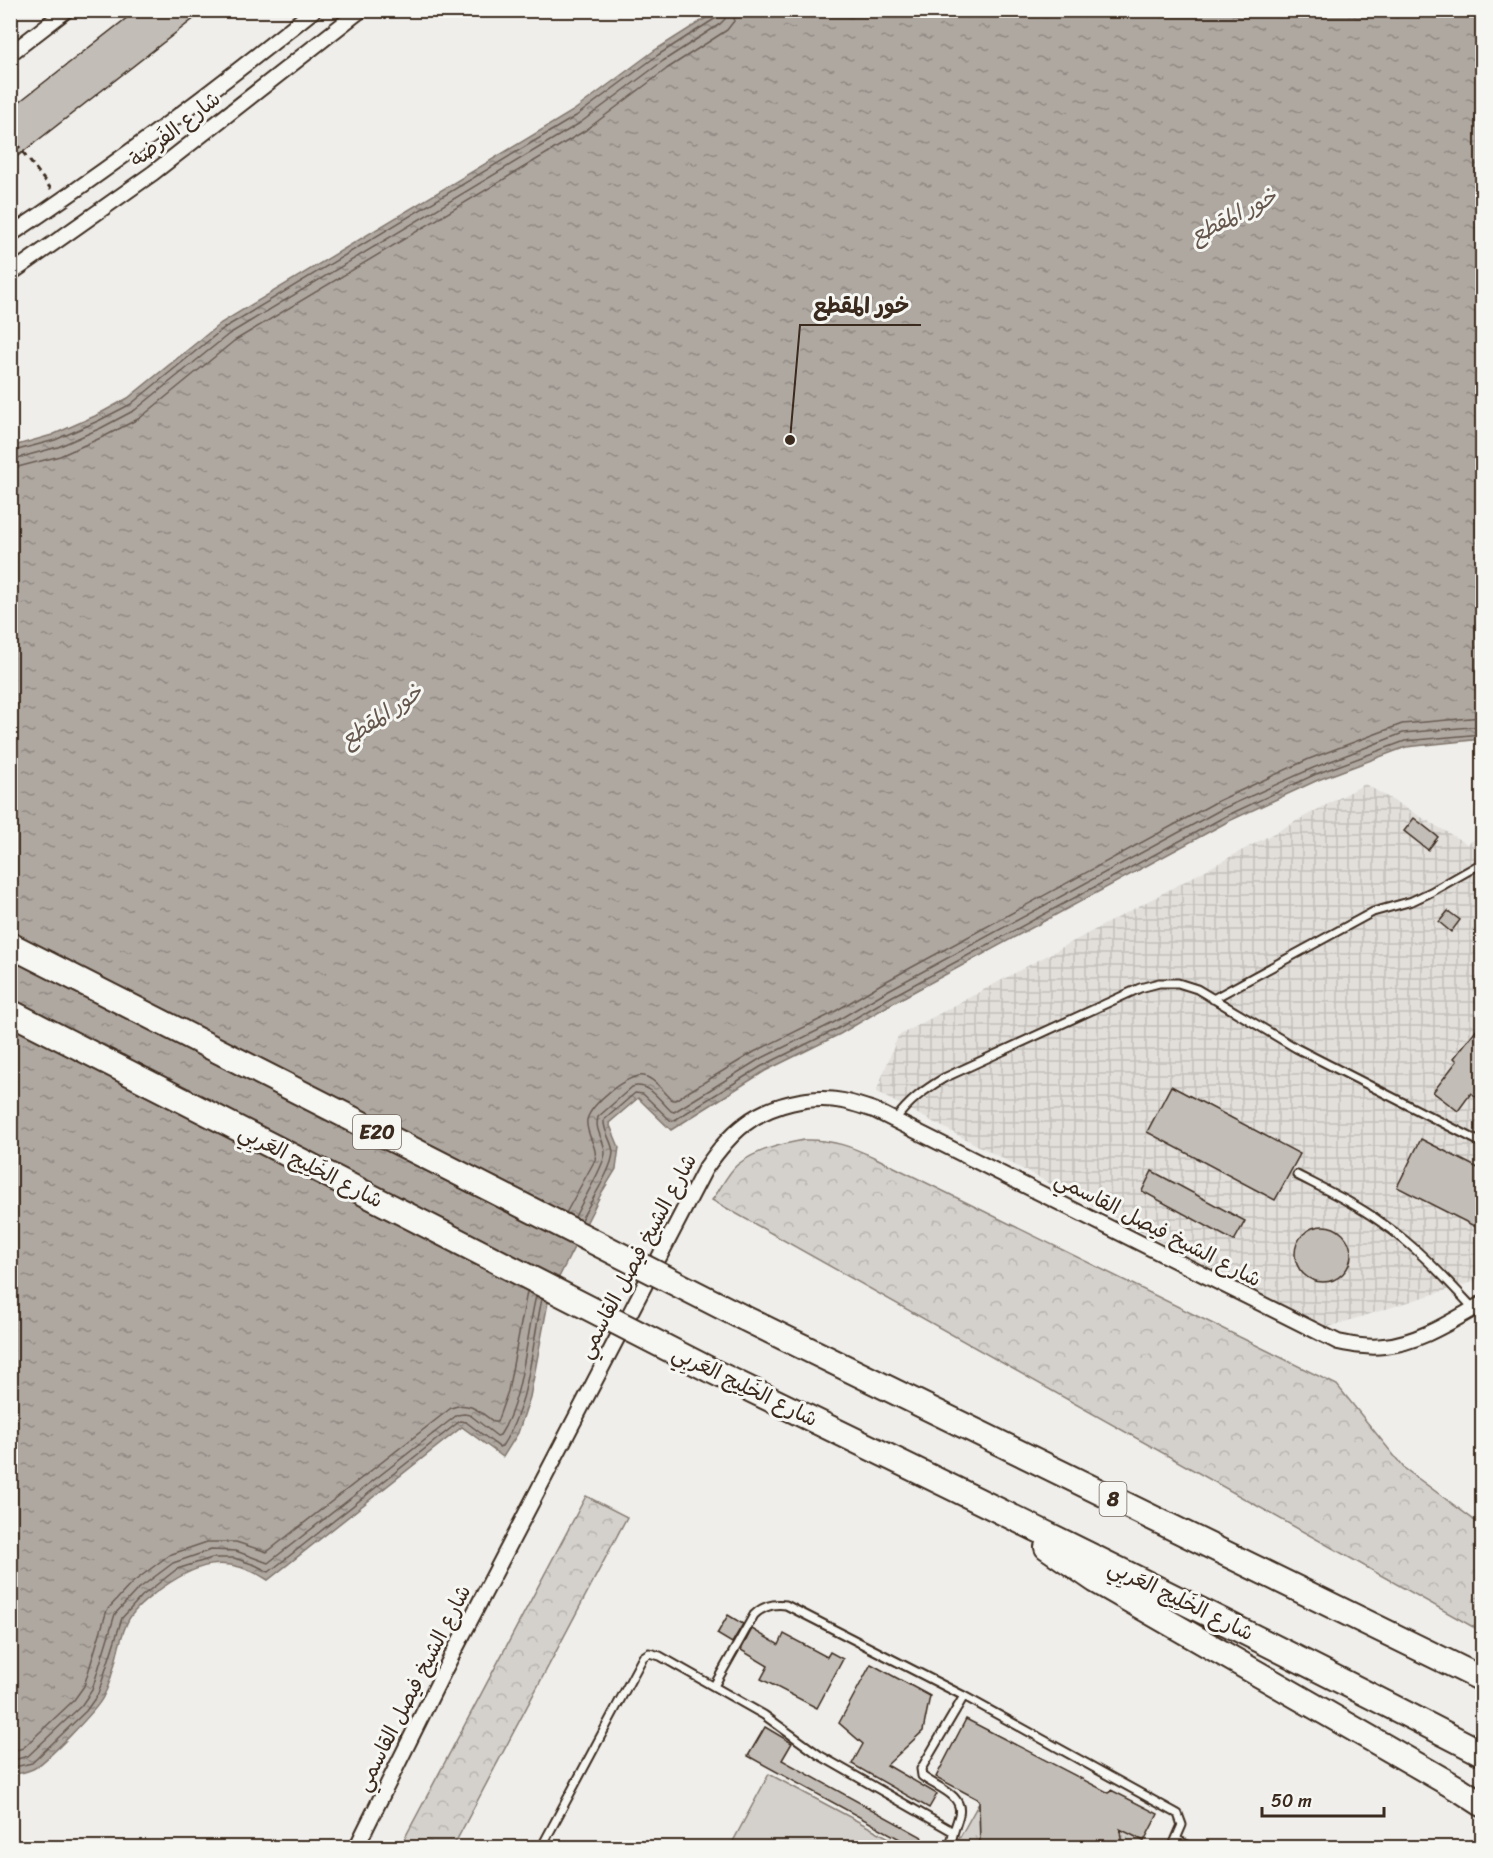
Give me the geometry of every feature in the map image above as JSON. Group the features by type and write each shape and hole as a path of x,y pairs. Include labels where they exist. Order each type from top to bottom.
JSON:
{"highway":[{"name":"E20","path":"10,945 744,1318"},
{"name":"شارع الخَلِيج العَربِي","path":"10,1012 710,1370 970,1495 1482,1753"},
{"name":"8","path":"744,1318 1482,1680"},
{"path":"970,1495 1095,1580 1482,1804"}],"street":[{"path":"10,54 67,10"},
{"name":"شارع الفَرضة","path":"10,235 61,201 255,57 314,10"},
{"name":"شارع الفَرضة","path":"10,274 153,173 361,10"},
{"name":"شارع الشيخ فيصل القاسمي","path":"356,1848 445,1669 705,1169 721,1146 746,1123 775,1107 808,1099 842,1100 874,1110 1338,1342 1361,1346 1384,1346 1407,1341 1478,1306"}],"lane":[{"path":"1213,999 1373,912 1412,901 1482,863"},
{"path":"895,1120 907,1104 944,1078 1140,988 1159,983 1178,983 1197,989 1303,1052 1482,1143"},
{"path":"1297,1175 1381,1222 1422,1254 1478,1306"},
{"path":"714,1686 754,1615 765,1607 779,1604 793,1607 964,1696 1178,1814 1182,1825 1172,1848"},
{"path":"541,1848 643,1657 649,1653 657,1654 714,1686 773,1721 819,1755 952,1831"},
{"path":"951,1848 952,1831 959,1810 956,1799 925,1779 921,1769 964,1696"},
{"path":"1176,1839 1193,1848"}],"path":[{"path":"10,135 61,201"}],"shaded area":[{"path":"1365,784 1467,844 1482,835 1482,1279 1325,1328 876,1092 898,1036"}],"green space":[{"path":"804,1140 842,1145 878,1159 1337,1385 1404,1468 1482,1526 1482,1632 712,1200 730,1173 744,1160 769,1148"},
{"path":"586,1496 627,1517 453,1847 400,1847"},
{"path":"769,1774 906,1847 730,1847"},
{"path":"979,1803 980,1844 984,1847 954,1848"},
{"path":"1110,1823 1144,1841 1140,1847 1122,1847 1121,1839"}],"water":[{"path":"717,11 1482,11 1482,739 1406,747 1318,780 1229,821 891,1004 840,1034 765,1071 671,1130 638,1098 609,1123 619,1147 616,1169 549,1297 530,1397 518,1433 503,1457 462,1427 268,1580 252,1571 223,1564 196,1569 169,1583 135,1610 129,1619 120,1641 107,1688 99,1704 39,1765 28,1771 11,1774 10,447 52,435 128,398 221,323 573,111 655,50"}],"building":[{"path":"137,10 205,10 10,162 10,109"},
{"path":"1414,818 1438,837 1428,850 1404,831"},
{"path":"1448,911 1460,920 1451,932 1439,922"},
{"path":"1482,1022 1482,1101 1471,1093 1458,1111 1433,1092 1457,1061 1454,1058"},
{"path":"1171,1086 1300,1154 1275,1200 1147,1132"},
{"path":"1421,1139 1482,1170 1482,1230 1397,1187"},
{"path":"1152,1171 1245,1221 1234,1241 1142,1191"},
{"path":"1317,1226 1329,1226 1339,1230 1347,1238 1351,1254 1347,1270 1339,1278 1329,1282 1317,1282 1307,1278 1299,1270 1295,1260 1295,1248 1299,1238 1307,1230"},
{"path":"728,1615 743,1624 732,1643 717,1634"},
{"path":"752,1629 779,1645 784,1634 827,1657 830,1652 843,1659 817,1708 761,1679 768,1666 741,1650"},
{"path":"871,1664 930,1696 923,1731 887,1765 937,1794 929,1808 852,1764 863,1744 839,1723"},
{"path":"966,1719 1109,1793 1111,1790 1158,1814 1144,1841 1120,1829 1122,1848 984,1848 980,1844 979,1800 936,1777"},
{"path":"765,1727 792,1743 782,1760 922,1837 916,1848 748,1756"}],"place":[{"name":"خور المقطع","path":"790,440"}]}
